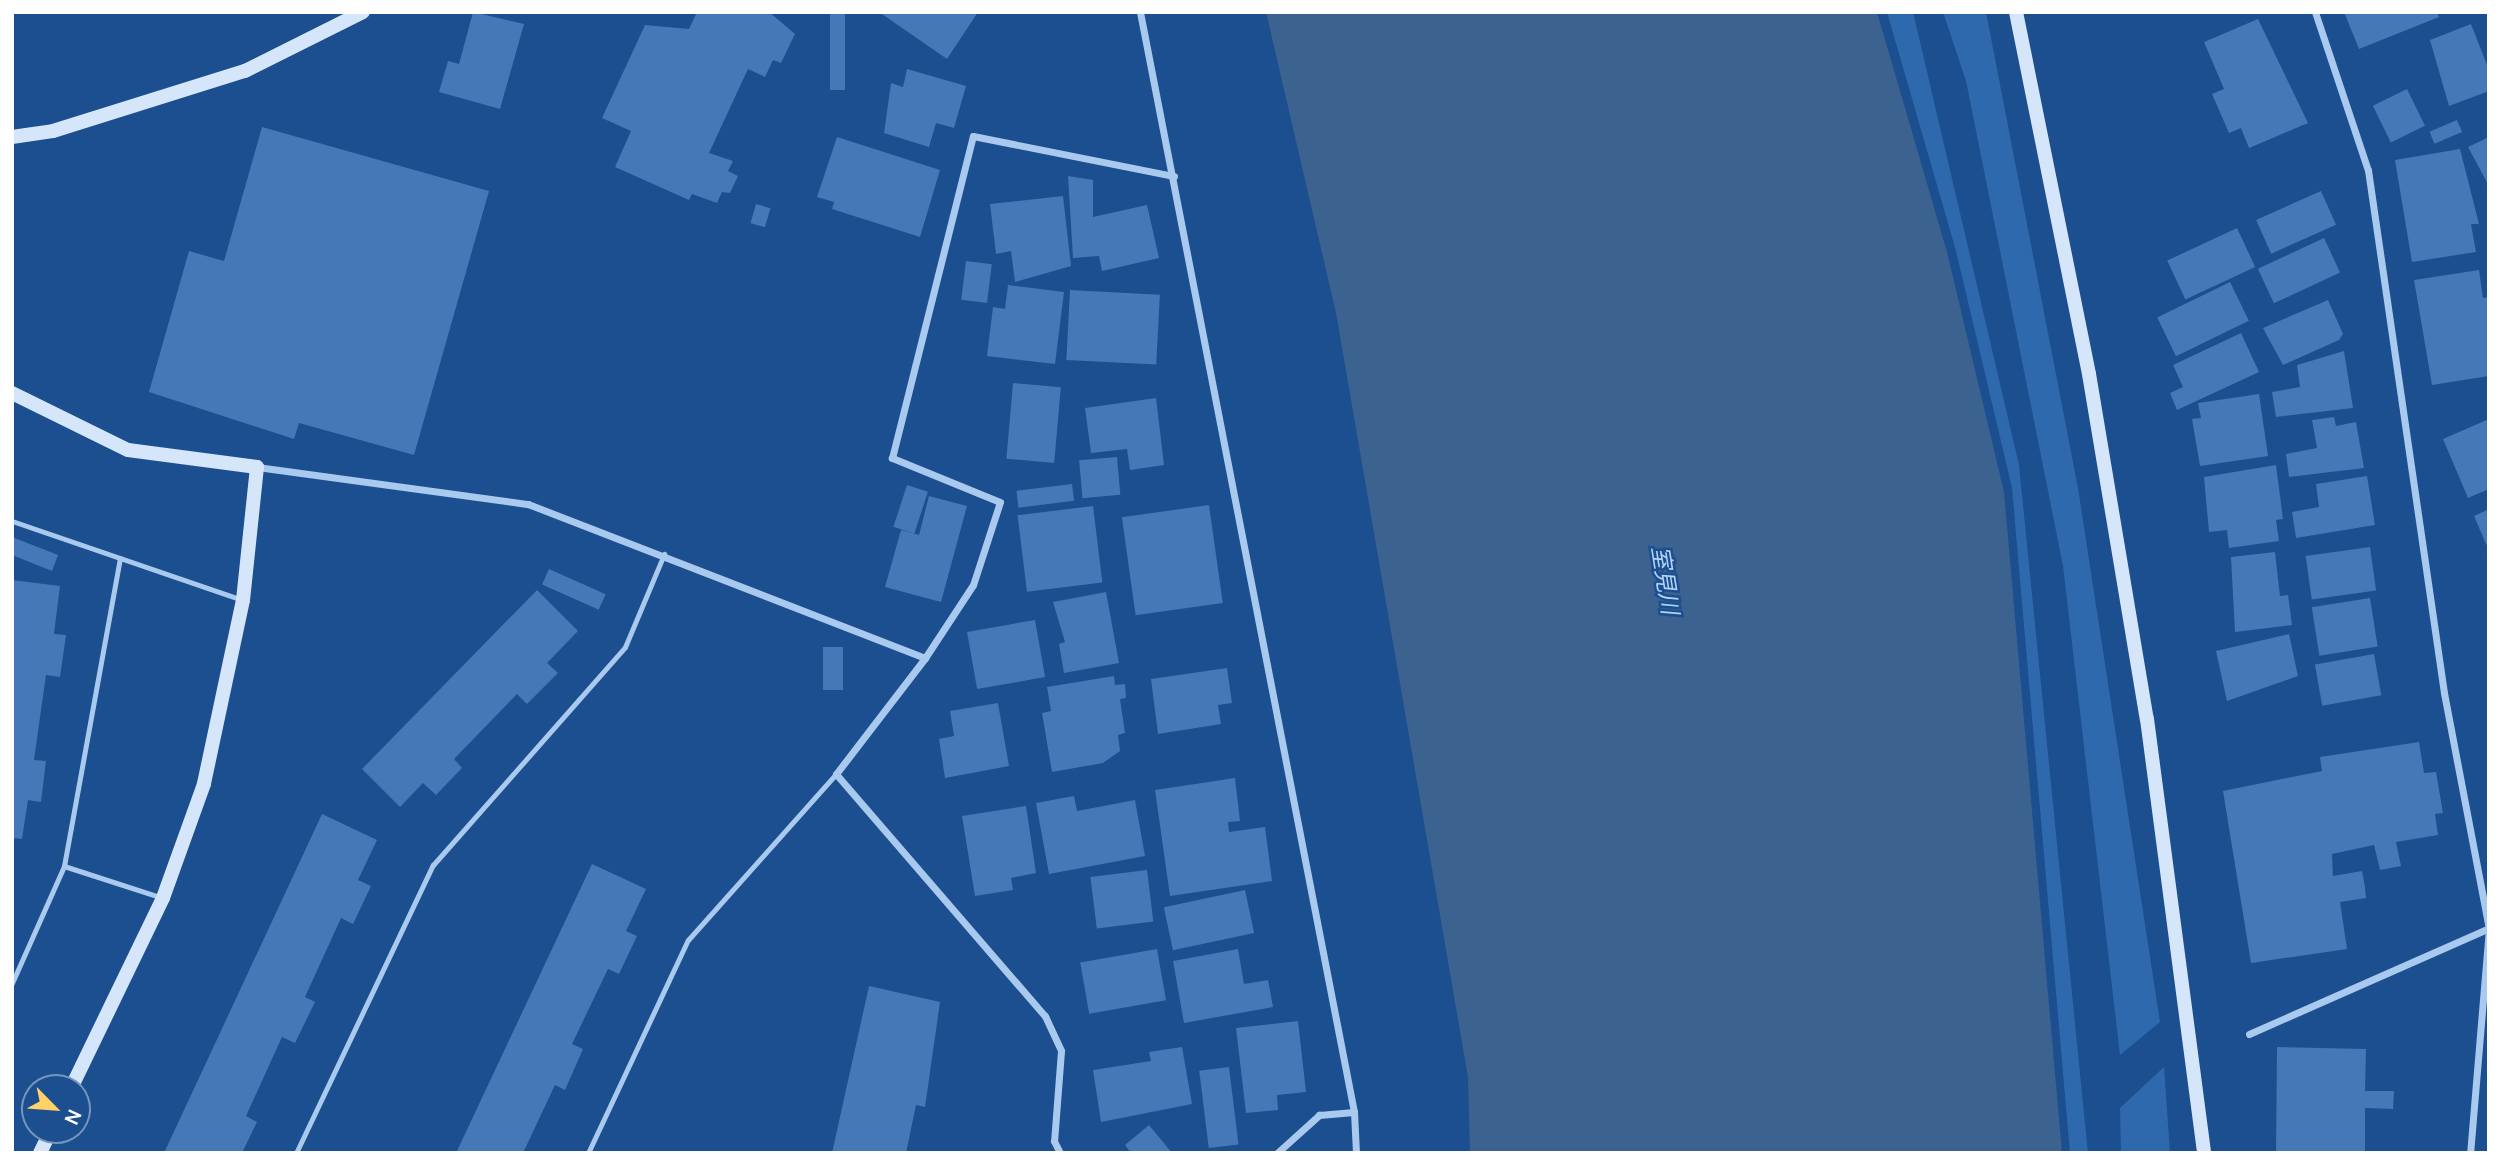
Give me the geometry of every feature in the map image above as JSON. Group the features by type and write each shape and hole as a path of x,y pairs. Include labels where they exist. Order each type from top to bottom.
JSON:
{"street":[{"path":"12,137 53,131 245,71 363,12"},
{"path":"1140,12 1354,1112 1356,1153"},
{"path":"2016,12 2089,374 2147,719 2204,1153"},
{"path":"2315,12 2368,170 2444,693 2489,928"},
{"path":"1060,1153 1054,1141 1060,1051 1045,1016 836,774 925,658 973,585 1000,502 892,458 974,136 1174,176"},
{"path":"12,393 128,450 528,504 664,554 925,658"},
{"path":"78,1074 163,898 204,784 243,600 257,467"},
{"path":"2249,1034 2489,928 2470,1153"},
{"path":"1277,1153 1319,1115 1354,1112"}],"lane":[{"path":"12,521 243,600"},
{"path":"296,1153 433,865 625,647 664,554"},
{"path":"12,983 64,866 120,558"},
{"path":"588,1153 688,940 836,774"},
{"path":"64,866 163,898"}],"shaded area":[{"path":"1887,12 1913,12 2019,465 2088,1153 2070,1153 2012,488 1956,251"},
{"path":"1943,12 1986,12 2078,488 2160,1022 2120,1055 2063,566 1966,81"},
{"path":"2164,1067 2170,1153 2121,1153 2120,1108"}],"water":[{"name":"室見川","path":"1266,12 1877,12 1947,252 2004,492 2062,1153 1470,1153 1468,1077 1336,313"}],"building":[{"path":"473,12 524,24 500,109 439,92 448,61 459,64"},
{"path":"697,12 769,12 795,34 781,63 773,60 765,77 748,69 709,153 733,161 728,171 738,176 730,193 722,192 717,203 692,194 689,200 615,167 631,131 602,118 645,25 689,29"},
{"path":"830,12 845,12 845,90 830,90"},
{"path":"879,12 978,12 947,59"},
{"path":"2344,12 2437,12 2439,17 2359,49"},
{"path":"2258,19 2308,123 2249,148 2241,128 2229,133 2212,94 2224,89 2204,42"},
{"path":"2471,24 2489,70 2489,91 2449,106 2430,40"},
{"path":"907,69 966,86 954,128 936,123 929,147 884,133 891,83 903,87"},
{"path":"2407,89 2425,126 2391,143 2373,106"},
{"path":"2457,120 2462,132 2434,144 2429,132"},
{"path":"262,127 489,191 414,455 299,423 294,439 149,392 189,251 224,261"},
{"path":"837,137 940,170 920,237 832,209 834,202 817,197"},
{"path":"2489,137 2489,186 2468,147"},
{"path":"2460,149 2479,224 2471,224 2476,252 2412,262 2395,160"},
{"path":"1068,176 1093,180 1093,217 1147,205 1159,258 1102,271 1099,256 1073,258"},
{"path":"2321,191 2336,225 2271,254 2256,220"},
{"path":"1063,196 1071,266 1015,282 1011,251 996,254 990,204"},
{"path":"756,204 770,208 765,227 750,223"},
{"path":"2237,228 2255,267 2185,300 2167,261"},
{"path":"2324,238 2340,272 2274,303 2258,269"},
{"path":"966,261 992,264 987,303 961,300"},
{"path":"2479,270 2483,298 2489,297 2489,376 2432,385 2414,280"},
{"path":"2230,282 2249,321 2176,356 2157,318"},
{"path":"1008,285 1064,292 1055,364 987,356 993,307 1005,309"},
{"path":"1070,290 1160,295 1156,365 1066,360"},
{"path":"2328,300 2343,334 2339,340 2283,365 2263,328"},
{"path":"2241,333 2259,372 2177,410 2170,393 2183,387 2173,365"},
{"path":"2344,351 2353,408 2276,417 2272,392 2300,387 2297,365"},
{"path":"1013,383 1061,387 1054,463 1006,459"},
{"path":"2259,394 2268,456 2200,466 2192,419 2201,418 2198,403"},
{"path":"1156,398 1164,465 1130,470 1127,449 1091,453 1085,408"},
{"path":"2334,417 2336,426 2356,422 2364,468 2289,477 2286,454 2317,448 2312,420"},
{"path":"2489,419 2489,489 2468,498 2443,439"},
{"path":"1117,457 1120,495 1082,498 1079,460"},
{"path":"2276,465 2283,519 2276,520 2279,541 2229,548 2227,530 2209,532 2204,477"},
{"path":"2367,476 2375,525 2296,538 2292,512 2319,507 2316,484"},
{"path":"1072,484 1074,501 1018,508 1016,491"},
{"path":"907,485 928,492 914,534 893,527"},
{"path":"929,496 967,506 941,602 885,587 901,530 919,535"},
{"path":"1209,505 1223,603 1136,615 1122,517"},
{"path":"1093,506 1102,582 1027,592 1018,515"},
{"path":"2489,509 2489,551 2474,516"},
{"path":"12,537 58,555 52,571 12,555"},
{"path":"2370,547 2376,591 2312,600 2306,556"},
{"path":"2275,552 2280,596 2288,595 2292,625 2235,632 2231,557"},
{"path":"549,569 606,594 599,610 542,585"},
{"path":"12,580 60,586 54,634 66,635 60,677 46,675 34,760 46,761 41,802 28,800 22,839 12,838"},
{"path":"537,590 578,631 547,663 558,673 527,704 517,694 454,759 462,768 436,795 423,783 400,807 362,769"},
{"path":"1106,592 1119,663 1064,673 1059,644 1065,642 1053,602"},
{"path":"2370,598 2378,646 2319,656 2312,607"},
{"path":"1035,620 1045,677 977,689 967,632"},
{"path":"2289,634 2298,676 2227,701 2216,651"},
{"path":"823,647 843,647 843,690 823,690"},
{"path":"2374,654 2381,695 2322,706 2315,664"},
{"path":"1227,668 1232,703 1218,705 1221,724 1158,734 1151,679"},
{"path":"1114,676 1115,685 1125,684 1126,698 1120,699 1125,733 1118,735 1120,751 1103,763 1052,772 1042,713 1051,711 1047,687"},
{"path":"998,703 1009,766 945,778 939,739 954,736 950,711"},
{"path":"2419,742 2424,773 2436,772 2443,813 2435,814 2438,835 2396,842 2401,866 2380,870 2374,845 2332,854 2333,876 2362,871 2365,887 2366,898 2340,902 2347,949 2251,963 2223,791 2322,771 2320,757"},
{"path":"1235,778 1240,821 1228,822 1229,832 1265,827 1272,881 1170,896 1155,790"},
{"path":"1074,796 1077,811 1135,800 1145,856 1049,874 1036,803"},
{"path":"1026,806 1036,873 1011,878 1013,890 975,896 962,816"},
{"path":"322,814 377,840 358,880 371,886 353,924 341,918 305,997 315,1002 295,1043 282,1037 246,1116 257,1122 242,1153 164,1153"},
{"path":"592,864 646,889 626,931 637,936 619,974 608,969 572,1044 583,1049 565,1090 555,1085 523,1153 456,1153"},
{"path":"1147,870 1153,922 1097,929 1090,877"},
{"path":"1245,890 1254,933 1173,950 1164,907"},
{"path":"1157,949 1166,1000 1089,1014 1080,963"},
{"path":"1238,949 1244,984 1268,980 1273,1007 1184,1023 1173,961"},
{"path":"869,986 940,1002 925,1107 916,1105 906,1153 832,1153"},
{"path":"1298,1021 1306,1092 1277,1095 1278,1110 1246,1113 1236,1028"},
{"path":"1182,1047 1192,1104 1101,1122 1093,1070 1151,1061 1149,1052"},
{"path":"2277,1047 2366,1049 2365,1091 2394,1091 2393,1109 2365,1108 2365,1153 2276,1153"},
{"path":"1229,1067 1239,1144 1209,1148 1199,1071"},
{"path":"1149,1125 1172,1153 1131,1153 1125,1145"}]}
